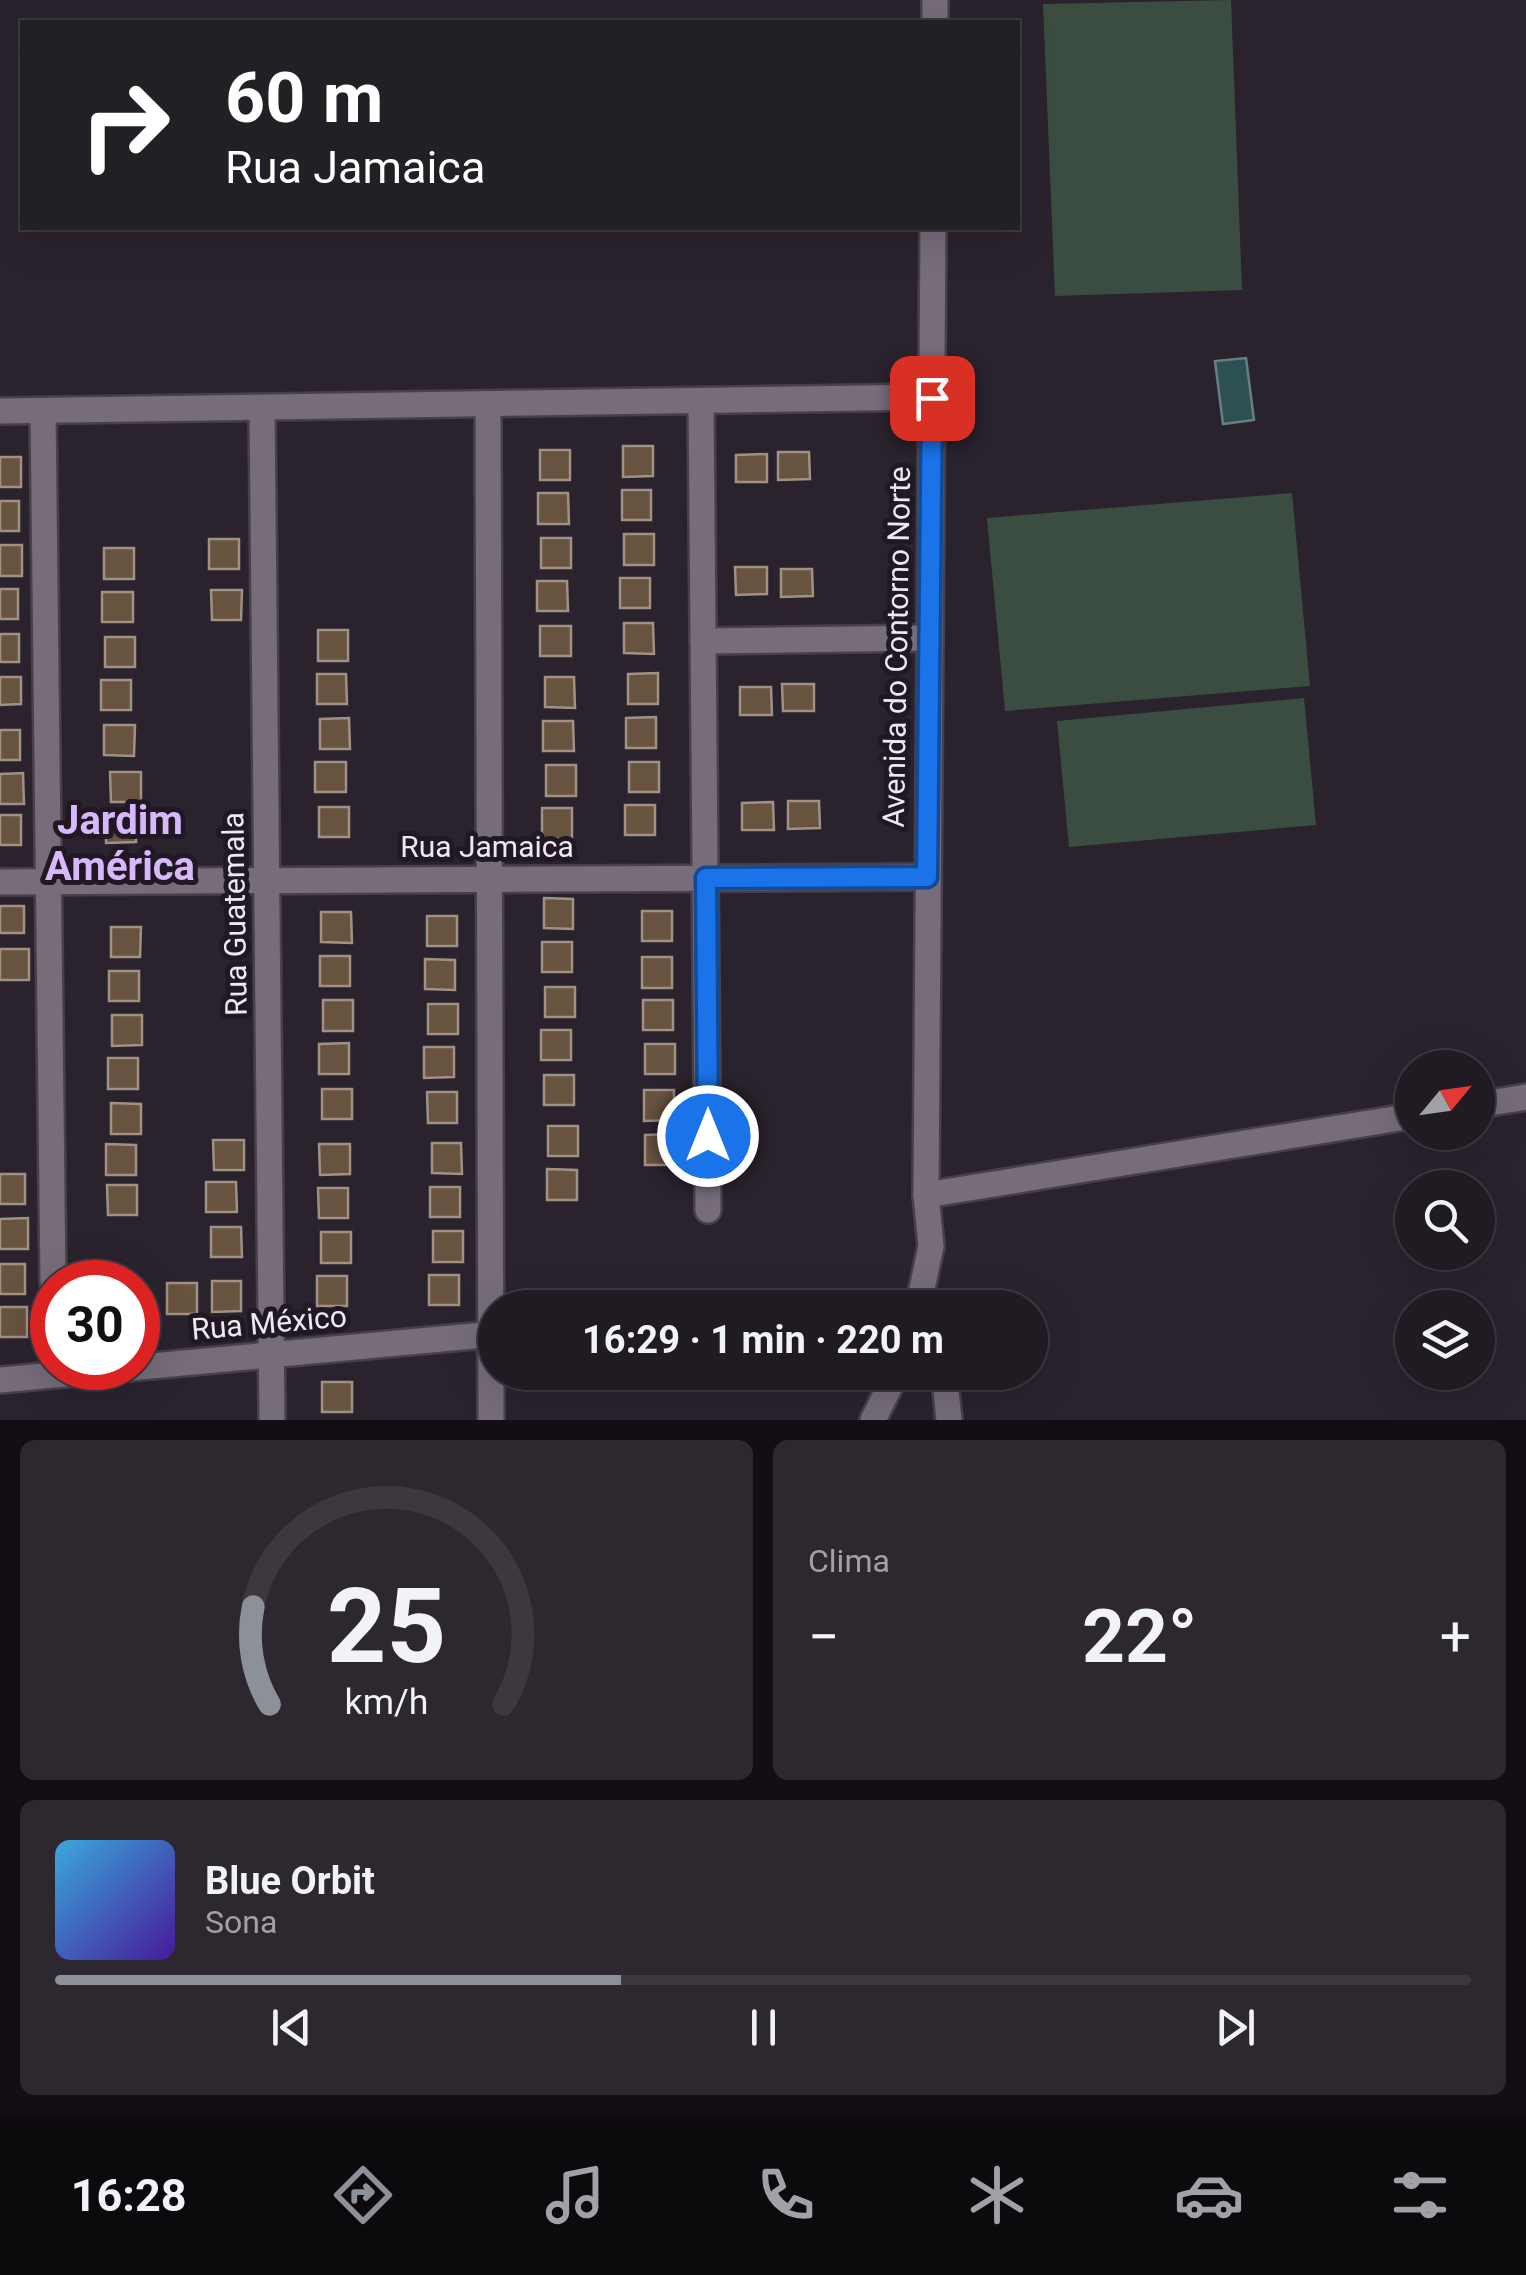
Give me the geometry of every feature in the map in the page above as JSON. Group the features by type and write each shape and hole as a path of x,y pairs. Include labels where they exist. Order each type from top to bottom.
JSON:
{"street":[{"name":"Avenida do Contorno Norte","path":"934,230 926,1195 935,1290"},
{"path":"0,411 932,398"},
{"path":"700,401 708,1210"},
{"path":"488,404 493,1290"},
{"name":"Rua Guatemala","path":"262,408 272,1420"},
{"path":"43,410 53,1260"},
{"path":"703,641 930,638"},
{"name":"Rua Jamaica","path":"0,882 927,877"},
{"path":"1495,1102 1526,1097"},
{"path":"926,1195 1395,1119"},
{"path":"922,1290 931,1246"},
{"name":"Rua México","path":"160,1364 478,1335"},
{"name":"Rua México","path":"0,1380 30,1376"},
{"path":"491,1420 492,1390"},
{"path":"874,1420 888,1390"},
{"path":"946,1390 949,1420"}],"shaded area":[{"path":"1231,0 1242,290 1055,296 1043,4"},
{"path":"1246,358 1254,420 1223,424 1215,361"},
{"path":"1292,493 1310,686 1005,711 987,518"},
{"path":"1304,698 1316,825 1069,847 1057,721"}],"building":[{"path":"623,446 653,446 653,476 623,477"},
{"path":"540,450 570,450 570,480 540,480"},
{"path":"778,452 809,452 810,479 778,480"},
{"path":"767,454 767,482 736,482 736,455"},
{"path":"0,457 21,457 21,487 0,487"},
{"path":"622,490 651,490 651,520 622,520"},
{"path":"538,493 568,493 569,524 538,524"},
{"path":"0,501 19,501 19,531 0,531"},
{"path":"624,534 654,534 654,565 624,565"},
{"path":"541,538 571,538 571,568 541,568"},
{"path":"209,539 239,539 239,569 209,569"},
{"path":"0,545 22,545 22,576 0,576"},
{"path":"104,548 134,548 134,579 104,579"},
{"path":"735,567 767,567 767,594 736,595"},
{"path":"781,569 812,569 813,596 781,597"},
{"path":"620,578 650,578 650,608 620,608"},
{"path":"537,581 567,581 568,611 537,611"},
{"path":"0,589 18,589 18,619 0,619"},
{"path":"211,590 242,590 241,620 212,620"},
{"path":"102,592 133,592 133,622 102,622"},
{"path":"624,623 653,623 654,654 624,653"},
{"path":"540,626 571,626 571,656 540,656"},
{"path":"318,630 348,630 348,661 318,661"},
{"path":"0,634 19,634 19,662 0,662"},
{"path":"105,637 135,637 135,667 105,667"},
{"path":"658,673 658,704 628,704 628,674"},
{"path":"317,674 346,674 347,704 317,704"},
{"path":"0,677 21,677 21,704 0,705"},
{"path":"545,677 574,677 575,708 545,707"},
{"path":"101,680 131,680 131,710 101,710"},
{"path":"782,684 814,684 814,711 783,711"},
{"path":"740,687 771,687 772,715 740,715"},
{"path":"656,717 656,748 626,748 626,718"},
{"path":"349,718 350,749 320,749 320,719"},
{"path":"543,721 573,721 574,751 543,751"},
{"path":"104,725 135,725 134,756 104,755"},
{"path":"0,730 20,730 20,760 0,760"},
{"path":"315,762 346,762 346,792 315,792"},
{"path":"629,762 659,762 659,792 629,792"},
{"path":"546,765 576,765 576,796 546,796"},
{"path":"110,772 141,772 141,802 111,802"},
{"path":"23,773 24,804 0,804 0,774"},
{"path":"788,801 819,801 820,828 788,829"},
{"path":"773,802 774,830 742,830 742,803"},
{"path":"625,805 655,805 655,835 625,835"},
{"path":"319,807 349,807 349,837 319,837"},
{"path":"542,808 572,808 572,839 542,839"},
{"path":"106,812 136,812 136,842 106,843"},
{"path":"0,815 21,815 21,845 0,845"},
{"path":"544,898 573,899 573,929 544,928"},
{"path":"0,906 24,906 24,933 0,933"},
{"path":"642,911 672,911 672,941 642,941"},
{"path":"321,912 351,912 352,943 321,942"},
{"path":"427,916 457,916 457,946 427,946"},
{"path":"111,927 141,927 140,957 111,957"},
{"path":"542,942 572,942 572,972 542,972"},
{"path":"0,949 29,949 29,980 0,980"},
{"path":"320,956 350,956 350,986 320,986"},
{"path":"642,957 672,957 672,988 642,988"},
{"path":"425,959 455,960 455,990 425,989"},
{"path":"109,971 139,971 139,1001 109,1001"},
{"path":"545,987 575,987 575,1017 545,1017"},
{"path":"323,1000 353,1000 353,1031 323,1031"},
{"path":"643,1000 673,1000 673,1030 643,1030"},
{"path":"428,1004 458,1004 458,1034 428,1034"},
{"path":"112,1015 142,1015 142,1045 112,1046"},
{"path":"541,1030 571,1030 571,1060 541,1060"},
{"path":"349,1043 349,1074 319,1074 319,1044"},
{"path":"645,1044 675,1044 675,1074 645,1074"},
{"path":"424,1047 454,1047 454,1077 424,1078"},
{"path":"108,1058 138,1058 138,1089 108,1089"},
{"path":"544,1075 574,1075 574,1105 544,1105"},
{"path":"322,1089 352,1089 352,1119 322,1119"},
{"path":"644,1090 674,1090 674,1120 644,1121"},
{"path":"427,1092 457,1092 457,1123 428,1123"},
{"path":"111,1103 141,1104 141,1134 111,1134"},
{"path":"548,1126 578,1126 578,1156 548,1156"},
{"path":"675,1134 675,1165 645,1165 645,1135"},
{"path":"213,1140 244,1140 244,1170 214,1170"},
{"path":"432,1143 461,1143 462,1174 432,1173"},
{"path":"106,1144 136,1145 136,1175 106,1175"},
{"path":"319,1144 350,1144 350,1174 320,1175"},
{"path":"547,1169 577,1170 577,1200 547,1200"},
{"path":"0,1174 25,1174 25,1204 0,1204"},
{"path":"206,1182 236,1182 237,1212 206,1212"},
{"path":"107,1185 137,1185 137,1215 108,1215"},
{"path":"430,1187 460,1187 460,1217 430,1217"},
{"path":"318,1188 348,1188 348,1218 319,1218"},
{"path":"28,1218 28,1249 0,1249 0,1219"},
{"path":"211,1227 241,1227 242,1257 211,1257"},
{"path":"433,1231 463,1231 463,1262 433,1262"},
{"path":"321,1232 351,1232 351,1263 321,1263"},
{"path":"0,1264 25,1264 25,1294 0,1294"},
{"path":"429,1275 459,1275 459,1305 429,1305"},
{"path":"317,1276 347,1276 347,1306 317,1306"},
{"path":"212,1281 241,1281 241,1311 212,1312"},
{"path":"167,1283 197,1283 197,1314 167,1314"},
{"path":"0,1307 27,1307 27,1337 0,1337"},
{"path":"322,1382 352,1382 352,1412 322,1412"}],"district":[{"name":"Jardim América","path":"120,843"}],"route":[{"path":"708,1136 706,878 927,877 932,398"}]}
